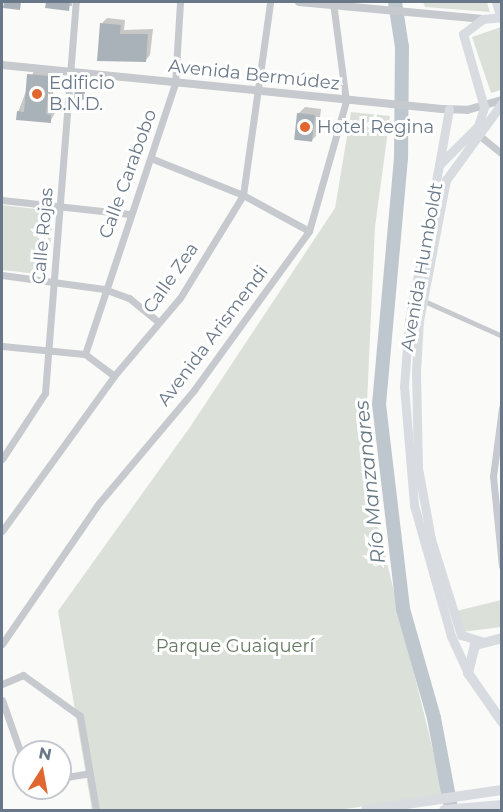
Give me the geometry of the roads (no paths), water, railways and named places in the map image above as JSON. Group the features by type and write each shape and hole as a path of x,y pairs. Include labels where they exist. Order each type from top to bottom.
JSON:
{"main road":[{"path":"484,107 462,44 463,34 483,19 501,18 496,2"},
{"name":"Avenida Humboldt","path":"481,641 461,634 422,497 416,371 422,300 446,180 452,165 480,136 501,101"},
{"name":"Avenida Humboldt","path":"484,107 478,126 439,165 409,321 404,387 414,505 451,636 468,673 501,722"},
{"path":"439,165 445,109"},
{"path":"468,673 470,652 481,641 501,638"},
{"path":"366,810 498,791"},
{"path":"444,810 499,805"}],"street":[{"name":"Calle Rojas","path":"2,459 45,393 76,2"},
{"name":"Calle Carabobo","path":"85,354 129,214 153,159 175,84 180,2"},
{"name":"Calle Zea","path":"2,531 114,376 159,322 243,195 254,93 270,2"},
{"path":"299,2 349,4 483,19"},
{"name":"Avenida Arismendi","path":"2,644 99,503 194,390 309,231 346,101 333,3"},
{"name":"Avenida Bermúdez","path":"2,65 254,93 445,109 484,107 501,101"},
{"path":"480,136 501,154"},
{"path":"153,159 243,195 309,231"},
{"path":"2,200 129,214"},
{"path":"2,275 104,289 129,298 159,322"},
{"path":"422,300 501,336"},
{"path":"2,346 47,348 85,354 114,376"},
{"path":"501,408 498,506 501,566"},
{"path":"2,684 23,675 80,716 96,810"},
{"path":"2,700 16,740"},
{"path":"72,776 90,773"}],"waterway":[{"name":"Río Manzanares","path":"395,2 402,47 401,158 379,404 403,609 434,718 451,808"}],"place":[{"name":"Edificio B.N.D.","path":"37,94"},
{"name":"Hotel Regina","path":"305,127"}],"park label":[{"name":"Parque Guaiquerí","path":"235,646"}]}
